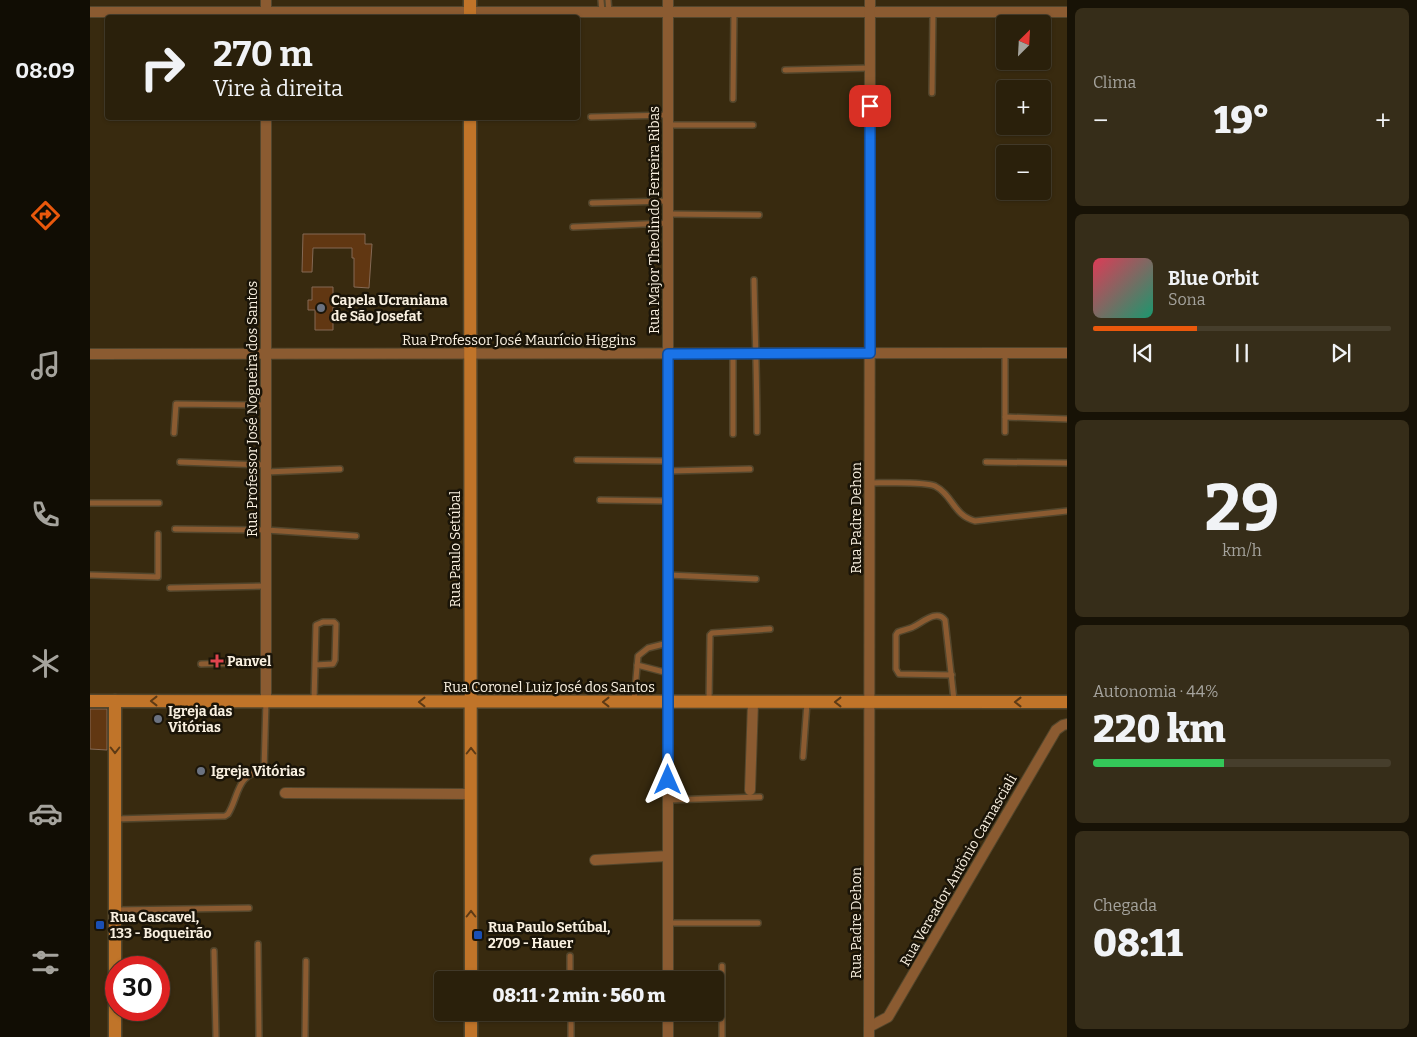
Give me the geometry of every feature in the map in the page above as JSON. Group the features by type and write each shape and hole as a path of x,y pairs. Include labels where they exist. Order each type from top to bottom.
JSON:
{"main road":[{"name":"Rua Paulo Setúbal","path":"470,120 471,971"},
{"name":"Rua Coronel Luiz José dos Santos","path":"90,701 1067,702"},
{"path":"115,701 115,1037"},
{"path":"471,1021 471,1037"}],"street":[{"path":"266,0 266,15"},
{"name":"Rua Major Theolindo Ferreira Ribas","path":"668,0 668,971"},
{"name":"Rua Padre Dehon","path":"869,1032 870,0"},
{"path":"90,12 266,15 470,10 605,12 1067,12"},
{"name":"Rua Professor José Nogueira dos Santos","path":"266,120 266,702"},
{"name":"Rua Professor José Maurício Higgins","path":"90,354 1067,353"},
{"path":"750,790 753,702"},
{"name":"Rua Vereador Antônio Carnasciali","path":"869,1032 888,1017 1056,730 1067,724"},
{"path":"286,793 471,794"},
{"path":"595,860 668,856"},
{"path":"668,1021 668,1037"}],"lane":[{"path":"601,0 605,12"},
{"path":"605,12 608,0"},
{"path":"733,99 734,12"},
{"path":"932,93 933,12"},
{"path":"785,70 870,68"},
{"path":"591,117 753,125"},
{"path":"592,203 668,201"},
{"path":"573,227 668,219 760,215"},
{"path":"754,280 755,354 758,371 757,432"},
{"path":"1004,353 1005,432"},
{"path":"733,354 733,434"},
{"path":"174,433 176,404 266,405"},
{"path":"1005,417 1067,419"},
{"path":"577,460 668,466 750,468"},
{"path":"180,462 266,468 340,469"},
{"path":"986,462 1067,463"},
{"path":"870,483 934,486 945,493 957,511 966,518 975,521 1067,511"},
{"path":"600,500 668,502"},
{"path":"90,503 159,503"},
{"path":"175,529 266,530 356,536"},
{"path":"90,575 158,577 158,534"},
{"path":"668,575 756,579"},
{"path":"170,588 266,586"},
{"path":"952,675 899,674 896,669 896,635 898,632 939,615 945,620 952,675 954,702"},
{"path":"314,702 316,625 323,622 334,622 336,624 335,660 333,664 315,665"},
{"path":"709,702 710,636 712,633 770,629"},
{"path":"634,702 638,656 642,651 668,643"},
{"path":"202,664 266,662"},
{"path":"637,665 668,673"},
{"path":"115,819 225,816 228,814 237,789 242,782 255,772 264,771 266,702"},
{"path":"804,757 807,702"},
{"path":"668,800 760,797"},
{"path":"115,910 249,908"},
{"path":"668,923 758,923"},
{"path":"258,944 259,1037"},
{"path":"214,951 216,1037"},
{"path":"570,956 570,971"},
{"path":"305,1037 306,961"},
{"path":"722,966 722,1037"},
{"path":"570,1021 571,1037"}],"building":[{"path":"303,234 365,234 365,244 372,244 369,288 354,287 352,248 313,248 312,272 302,272"},
{"name":"Capela Ucraniana de São Josefat","path":"312,287 333,287 333,298 336,298 336,307 333,307 333,330 315,330 315,310 308,310 308,300 312,300"},
{"path":"90,709 107,709 107,750 90,749"}],"place":[{"name":"Capela Ucraniana de São Josefat","path":"321,308"},
{"name":"Panvel","path":"217,661"},
{"name":"Igreja das Vitórias","path":"158,719"},
{"name":"Igreja Vitórias","path":"201,771"},
{"name":"Rua Cascavel, 133 - Boqueirão","path":"100,925"},
{"name":"Rua Paulo Setúbal, 2709 - Hauer","path":"478,935"}],"route":[{"path":"668,780 668,354 870,353 870,106"}]}
